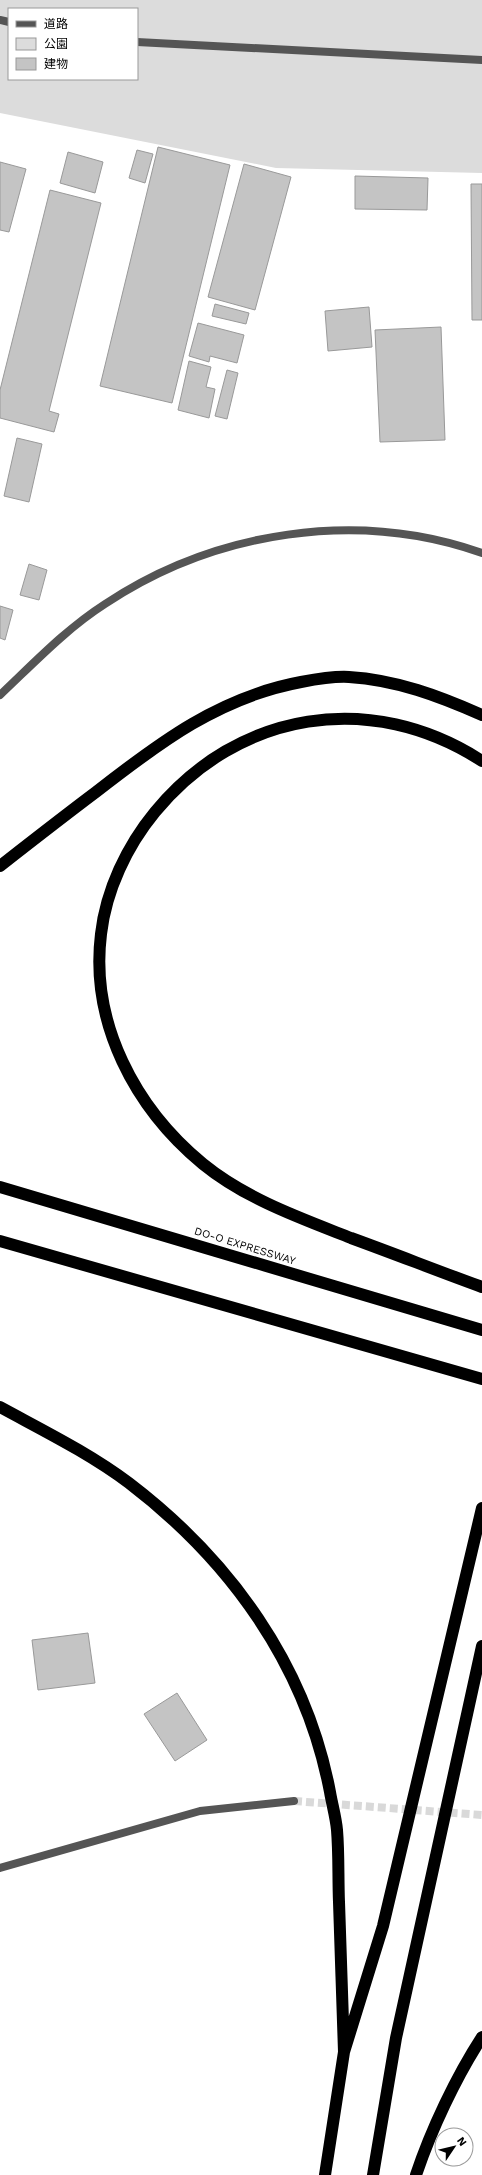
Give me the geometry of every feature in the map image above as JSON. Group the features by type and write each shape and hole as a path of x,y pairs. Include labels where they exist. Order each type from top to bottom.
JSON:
{"highway":[{"path":"0,866 125,769 174,734 228,704 258,693 316,679 347,676 379,680 416,689 482,715"},
{"path":"482,761 443,740 416,729 385,721 353,718 316,719 285,726 257,735 231,747 207,762 185,779 164,801 135,840 118,872 107,905 101,933 99,966 106,1020 124,1068 133,1084 165,1128 205,1166 233,1186 289,1214 482,1287"},
{"name":"DO-O EXPRESSWAY","path":"0,1187 482,1330"},
{"path":"0,1241 482,1379"},
{"path":"0,1407 82,1451 128,1483 175,1520 207,1552 236,1587 270,1636 292,1675 308,1712 325,1767 337,1830 344,2052"},
{"path":"325,2175 344,2052 383,1926 482,1508"},
{"path":"373,2175 396,2038 482,1646"},
{"path":"416,2175 430,2138 469,2057 482,2037"}],"street":[{"path":"138,42 482,60"},
{"path":"0,695 53,644 105,604 160,573 226,548 261,539 304,532 355,530 436,540 482,553"},
{"path":"0,1868 200,1811 294,1802"}],"green space":[{"path":"0,0 482,0 482,173 276,168 0,113"}],"building":[{"path":"158,147 230,165 172,403 100,386"},
{"path":"137,150 153,154 145,183 129,178"},
{"path":"68,152 103,162 95,193 60,183"},
{"path":"0,162 26,169 9,232 0,230"},
{"path":"244,164 291,177 255,310 208,297"},
{"path":"355,176 428,178 427,210 355,209"},
{"path":"471,184 482,184 482,320 472,320"},
{"path":"50,190 101,203 49,411 59,414 54,432 0,418 0,390"},
{"path":"215,304 249,313 246,324 212,316"},
{"path":"369,307 372,347 328,351 325,311"},
{"path":"198,323 244,335 237,363 210,356 209,362 189,356"},
{"path":"441,327 445,440 380,442 375,330"},
{"path":"189,361 211,367 206,387 215,389 209,418 178,410"},
{"path":"227,370 238,373 227,419 215,416"},
{"path":"17,438 42,444 29,502 4,496"},
{"path":"29,564 47,570 39,600 20,595"},
{"path":"0,606 13,610 5,640 0,638"},
{"path":"88,1633 95,1683 38,1690 32,1640"},
{"path":"177,1693 207,1740 175,1761 144,1714"}],"tunnel":[{"path":"294,1801 482,1815"}]}
